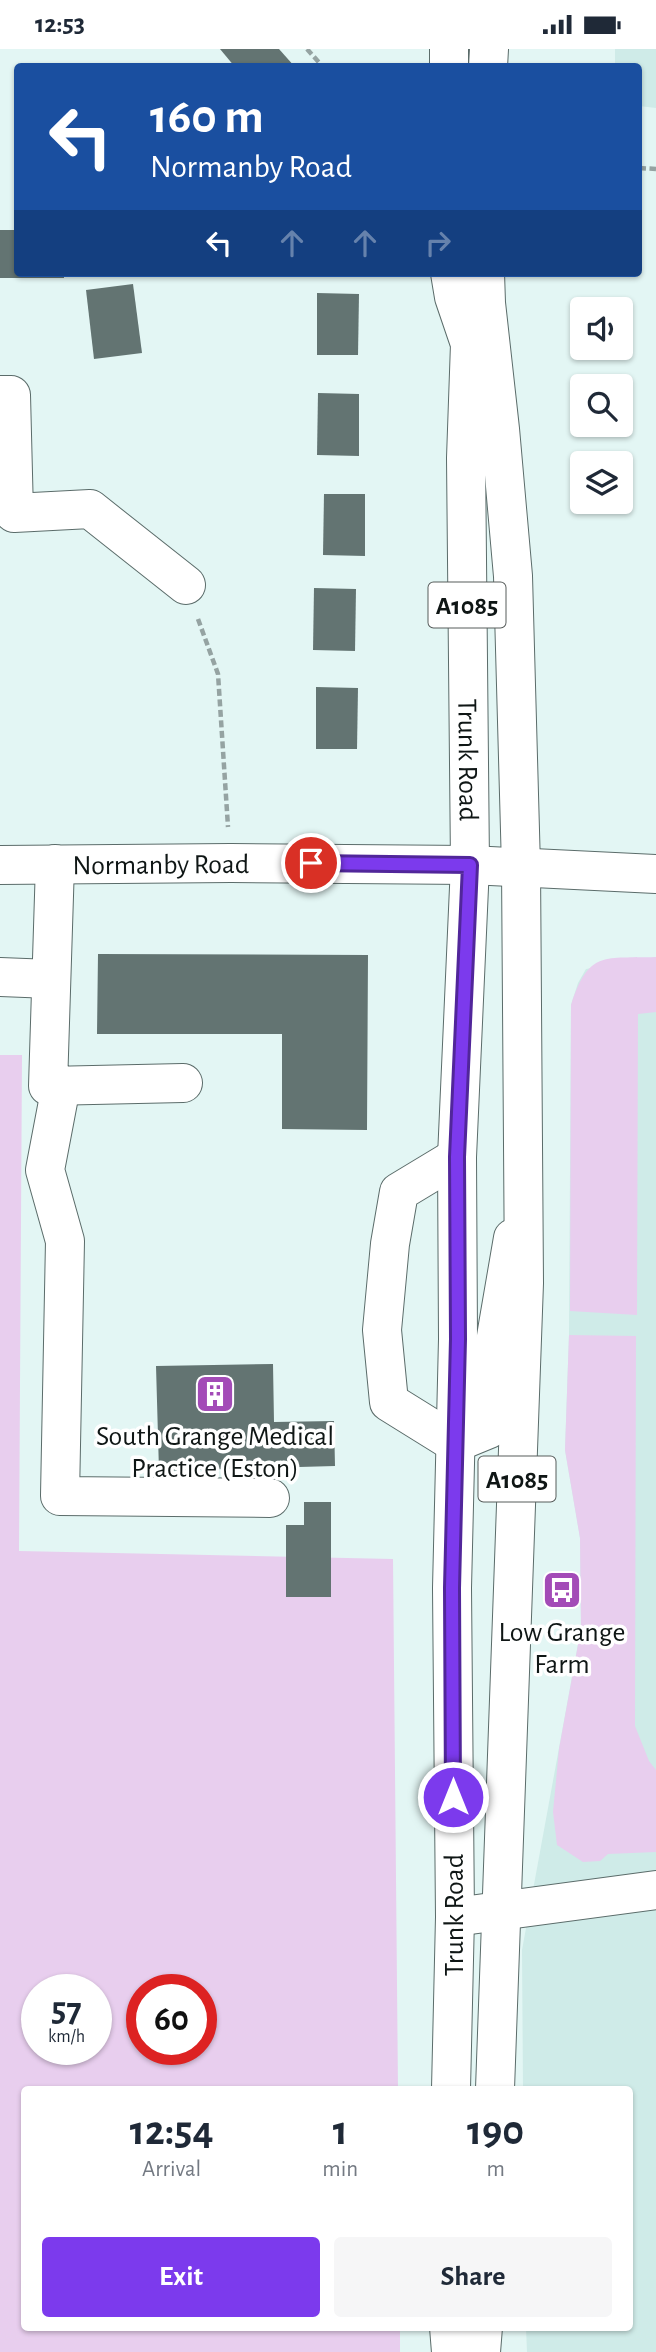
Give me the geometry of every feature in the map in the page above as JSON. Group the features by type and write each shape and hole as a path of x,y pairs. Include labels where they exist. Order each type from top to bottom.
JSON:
{"main road":[{"name":"Trunk Road","path":"451,277 454,297 470,344 466,458 470,865 457,1157 458,1339 452,1588 455,1917 451,2086"},
{"name":"A1085","path":"485,277 513,576 521,867 524,1283 495,2086"},
{"path":"6,395 15,513 90,509 186,585"},
{"path":"54,864 48,1086 183,1083"},
{"name":"Normanby Road","path":"0,865 470,865 656,874"},
{"path":"0,977 51,979"},
{"path":"61,1086 45,1170 65,1241 60,1496 270,1498"},
{"path":"457,1157 399,1192 390,1244 382,1330 389,1402 455,1443 489,1429 492,1360 523,1181"},
{"path":"455,1917 656,1890"},
{"path":"449,2331 451,2352"},
{"path":"481,2352 483,2331"}],"path":[{"path":"307,49 319,63"},
{"path":"186,585 218,674 231,863"}],"shaded area":[{"path":"615,49 656,49 656,108 642,106 642,63 615,63"},
{"path":"656,957 656,2352 527,2352 526,2331 633,2331 633,2086 523,2086 522,1950 581,1628 580,1538 565,1450 569,1335 571,1005 586,969"},
{"path":"656,957 656,1012 638,1014 637,1315 570,1311 571,1005 585,974 592,966 611,958"},
{"path":"0,1055 22,1055 19,1551 393,1559 398,2086 21,2086 21,2331 400,2331 400,2352 0,2352"},
{"path":"569,1335 636,1336 635,1726 649,1761 656,1770 656,1852 608,1854 600,1861 583,1862 557,1845 553,1812 559,1749 581,1628 580,1538 565,1450"}],"building":[{"path":"220,49 279,49 291,63 232,63"},
{"path":"0,230 14,230 14,277 64,277 64,278 0,278"},
{"path":"133,284 142,353 94,359 86,290"},
{"path":"317,293 359,294 358,355 317,355"},
{"path":"318,393 359,394 359,456 317,455"},
{"path":"324,494 365,494 365,556 323,555"},
{"path":"314,588 356,589 355,651 313,650"},
{"path":"316,687 358,688 357,749 316,749"},
{"path":"98,954 368,955 367,1130 282,1129 282,1034 97,1034"},
{"name":"South Grange Medical Practice (Eston)","path":"273,1364 274,1422 334,1421 335,1466 159,1471 156,1366"},
{"path":"304,1502 331,1502 331,1597 286,1597 286,1525 304,1525"}],"place":[{"name":"South Grange Medical Practice (Eston)","path":"215,1394"},
{"name":"Low Grange Farm","path":"562,1590"}],"route":[{"path":"311,863 470,865 457,1157 458,1339 452,1588 453,1797"}]}
